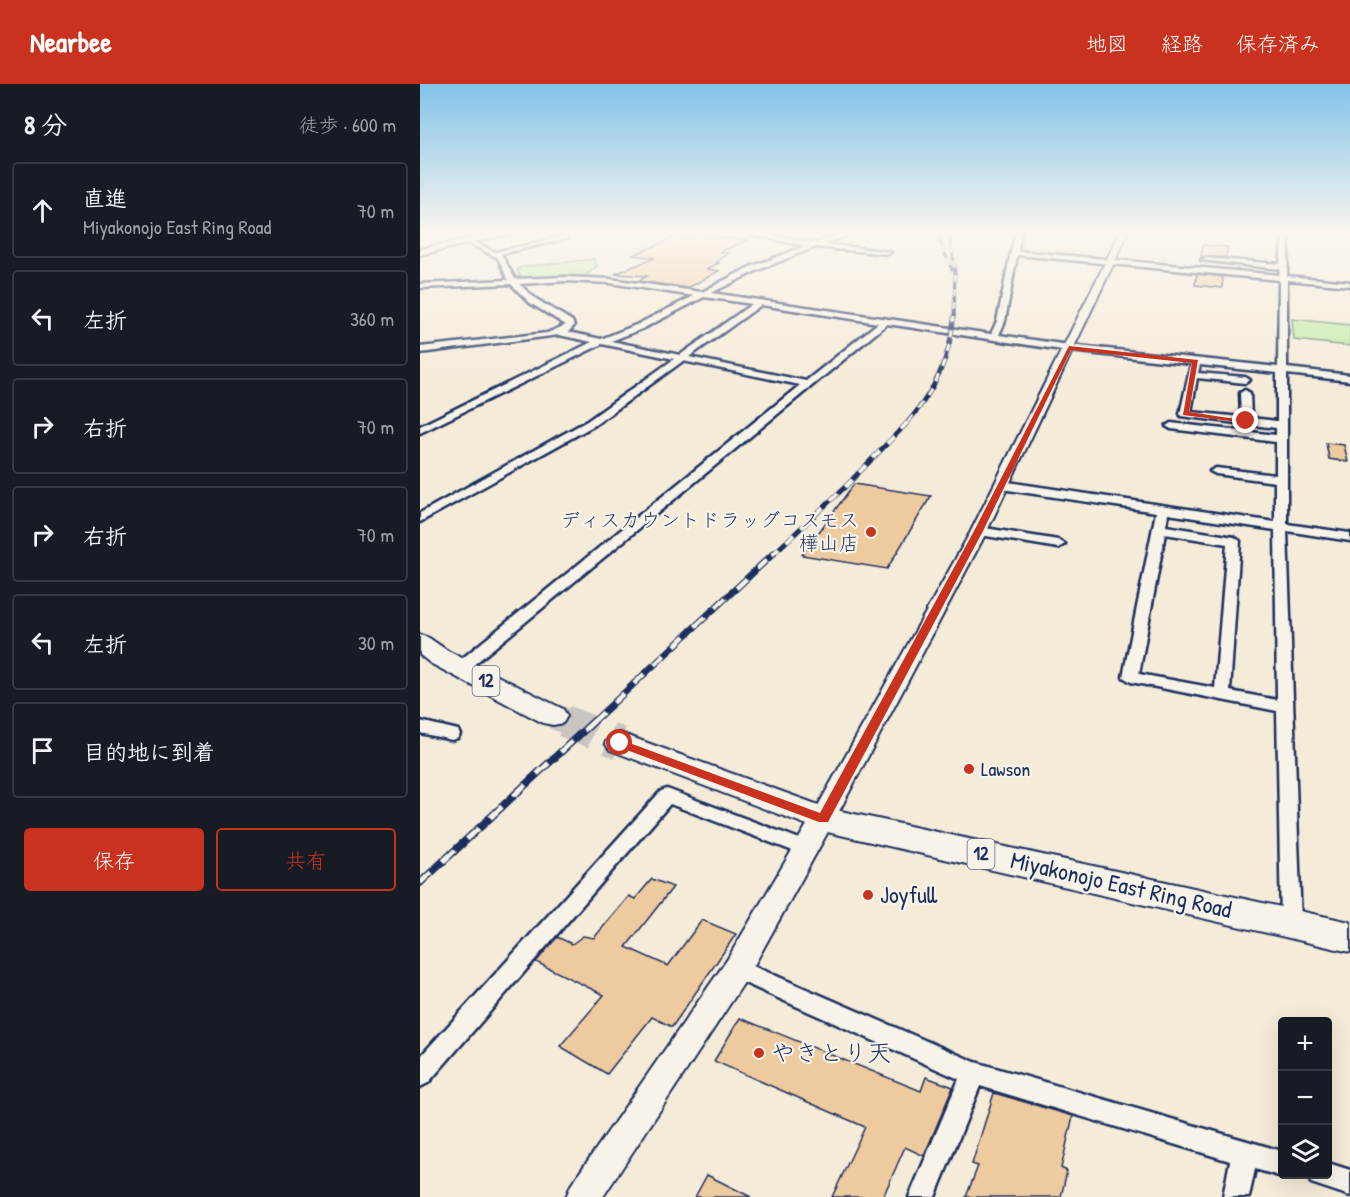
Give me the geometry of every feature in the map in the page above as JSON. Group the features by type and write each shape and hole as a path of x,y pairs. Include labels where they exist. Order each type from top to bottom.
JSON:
{"main road":[{"name":"12","path":"420,643 460,668 553,716"},
{"name":"Miyakonojo East Ring Road","path":"620,743 823,819 1350,937"}],"street":[{"path":"420,286 440,285"},
{"path":"516,285 533,301 569,323 567,329 560,333"},
{"path":"639,285 1069,348 1350,378"},
{"path":"422,428 600,342 639,327 723,285"},
{"path":"994,338 1001,321 1009,285"},
{"path":"583,1197 737,969 823,819 979,531 1099,285"},
{"path":"1283,285 1281,527 1291,923"},
{"path":"420,518 591,423 760,303"},
{"path":"460,668 884,322"},
{"path":"420,350 560,333 807,384"},
{"path":"1196,362 1185,414 1246,421 1281,432"},
{"path":"1193,375 1245,380"},
{"path":"1245,393 1246,421"},
{"path":"1171,426 1281,432"},
{"path":"1216,471 1281,479"},
{"path":"1001,485 1350,537"},
{"path":"1163,509 1131,677 1286,707"},
{"path":"1159,529 1234,541 1222,695"},
{"path":"979,531 1058,544"},
{"path":"420,727 452,734"},
{"path":"420,1075 667,796 806,849"},
{"path":"737,969 973,1073 1278,1163"},
{"path":"922,1197 973,1073"},
{"path":"1236,1197 1245,1153"},
{"path":"1332,1178 1350,1183"}],"green space":[{"path":"1292,319 1350,325 1350,346 1294,340"}],"building":[{"path":"666,285 694,285 688,288"},
{"path":"1195,285 1222,285 1222,288"},
{"path":"1326,443 1344,445 1348,462 1329,459"},
{"path":"854,484 931,496 887,569 802,555"},
{"path":"652,879 673,887 626,947 668,966 702,920 736,934 672,1027 652,1017 607,1074 560,1046 604,995 536,962 557,937 572,944 583,936 594,938 629,896 635,899"},
{"path":"740,1018 921,1091 926,1077 953,1087 924,1156 905,1147 883,1197 832,1197 865,1127 714,1061"},
{"path":"994,1093 1073,1116 1061,1168 1067,1171 1061,1197 966,1197 978,1166 972,1164"},
{"path":"707,1175 751,1197 695,1197"}],"tunnel":[{"path":"553,716 568,722"},
{"path":"564,721 620,743"}],"railway":[{"path":"954,317 955,285"},
{"path":"908,422 926,398 940,373 949,346 954,316"},
{"path":"772,555 845,487 909,421"},
{"path":"593,722 774,553"},
{"path":"420,883 594,721"}],"place":[{"name":"ディスカウントドラッグコスモス 樺山店","path":"871,532"},
{"name":"Lawson","path":"969,769"},
{"name":"Joyfull","path":"868,895"},
{"name":"やきとり天","path":"759,1053"}],"route":[{"path":"620,743 823,819 979,531 1069,348 1196,362 1185,414 1246,421"}]}
